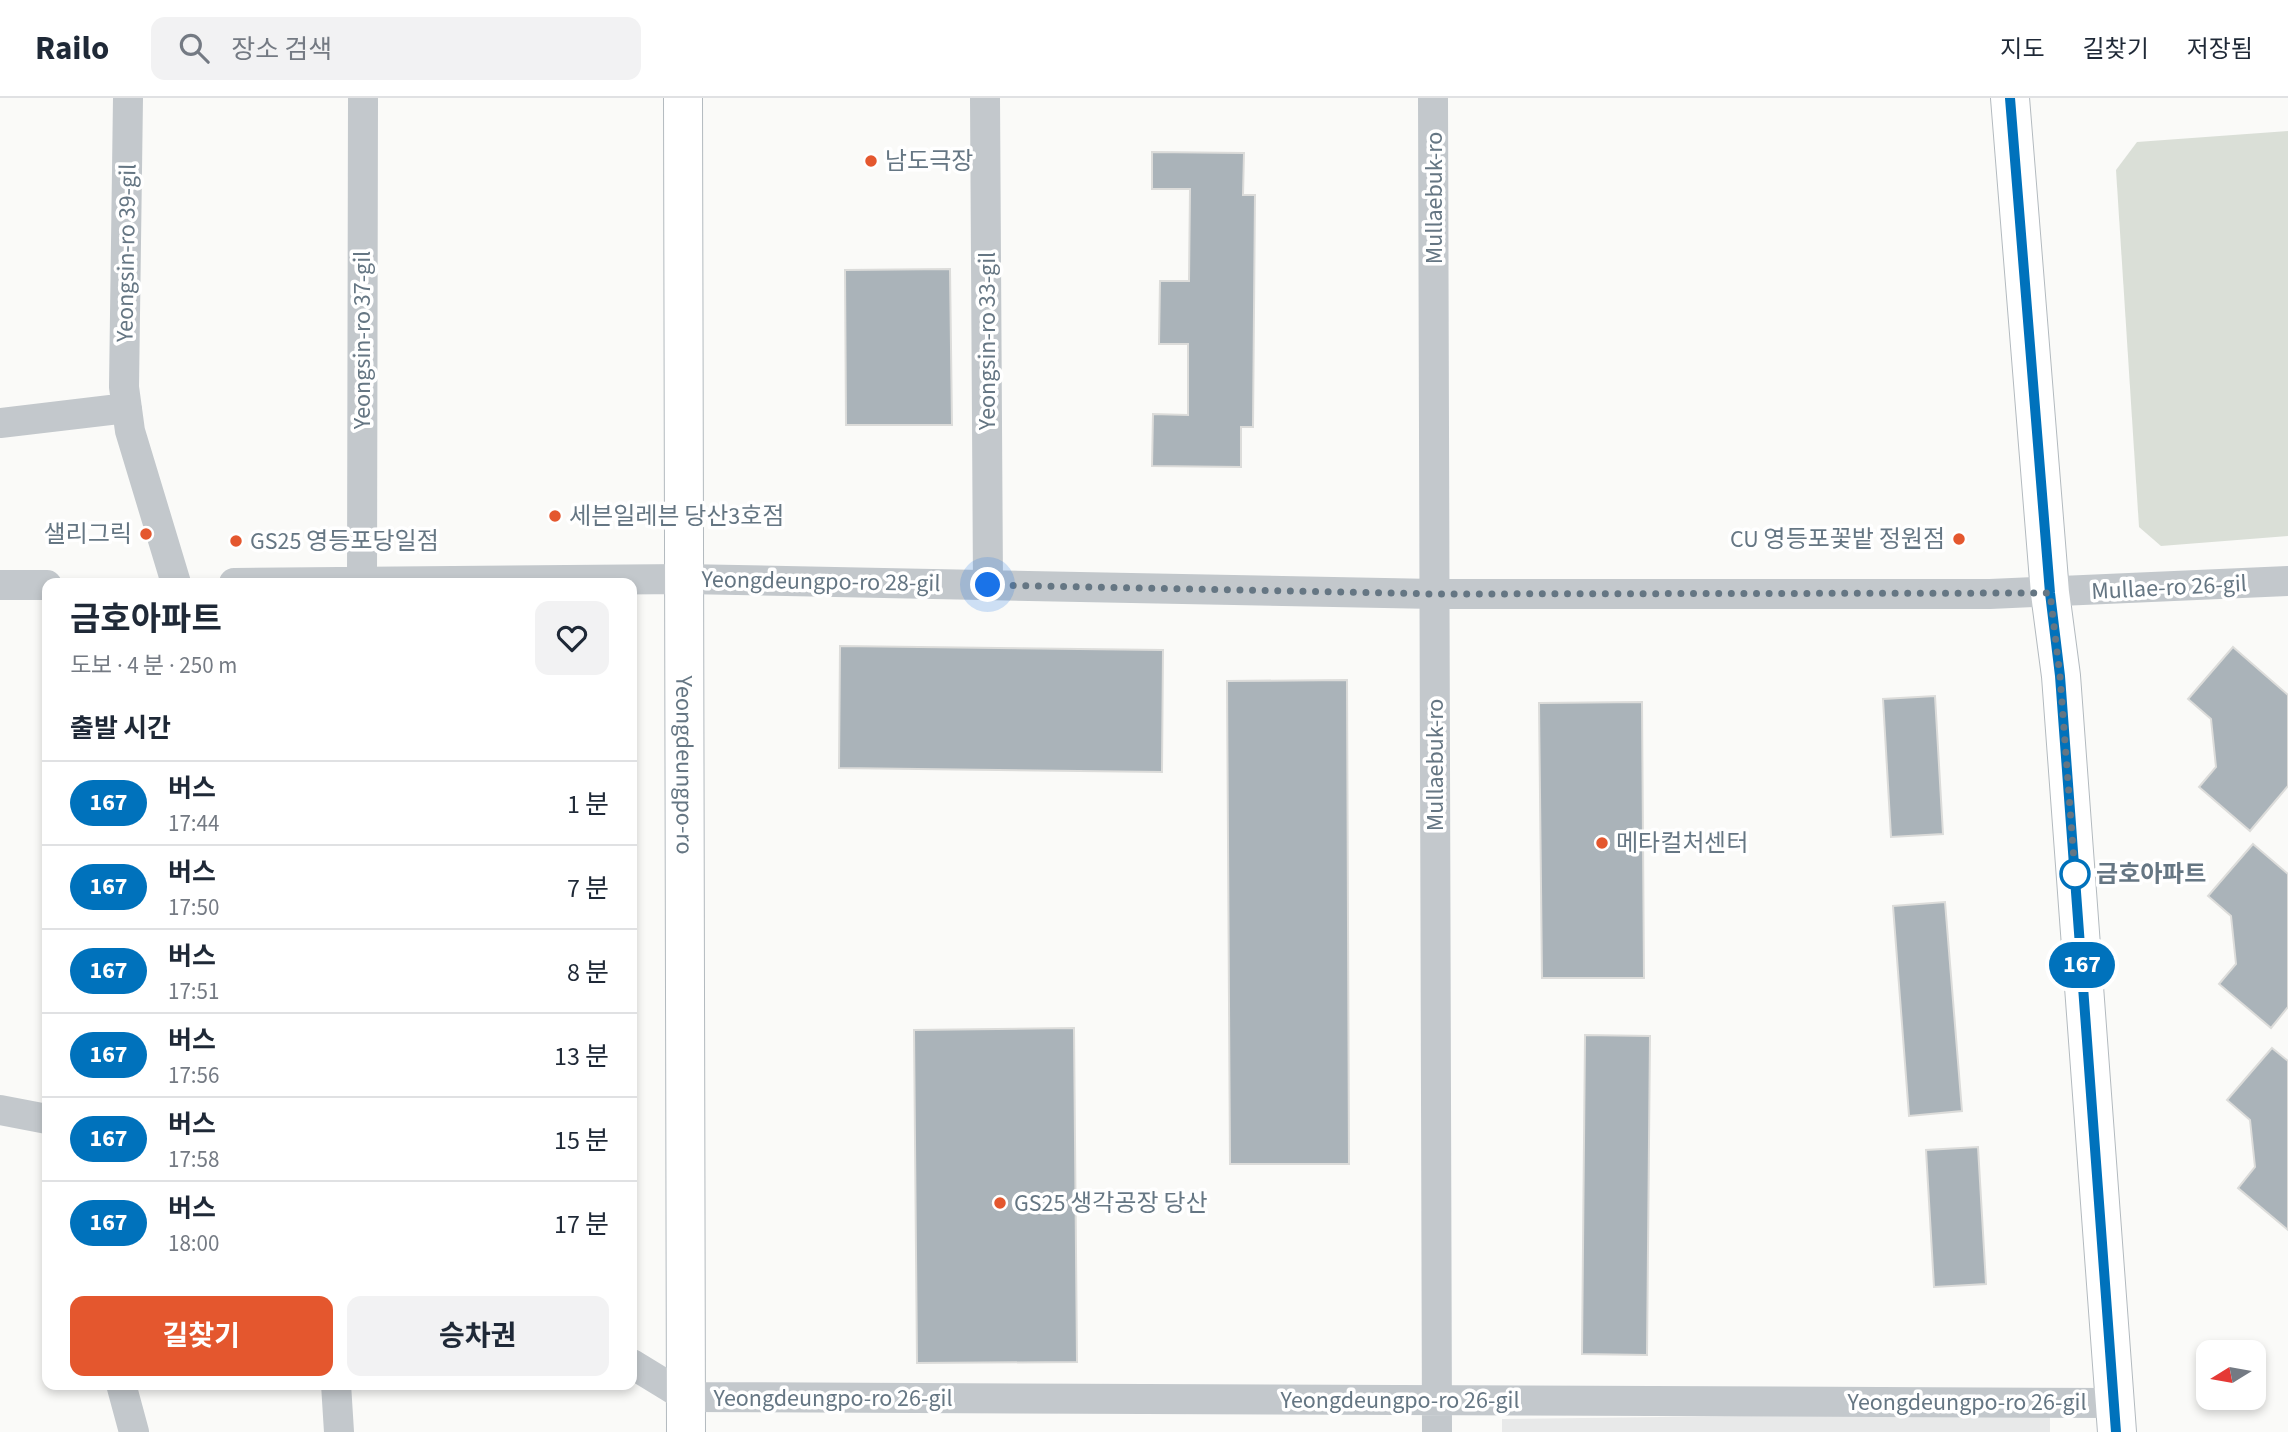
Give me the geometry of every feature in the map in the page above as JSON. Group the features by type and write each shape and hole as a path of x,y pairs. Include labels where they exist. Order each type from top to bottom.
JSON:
{"street":[{"name":"Yeongsin-ro 39-gil","path":"128,98 124,387 130,431 174,578"},
{"name":"Yeongsin-ro 37-gil","path":"362,578 363,98"},
{"name":"Yeongdeungpo-ro","path":"683,98 686,1415"},
{"name":"Yeongsin-ro 33-gil","path":"985,98 988,585"},
{"name":"Mullaebuk-ro","path":"1433,98 1437,1432"},
{"path":"2010,98 2050,593 2060,676 2115,1418"},
{"path":"0,423 127,408"},
{"name":"Yeongdeungpo-ro 28-gil","path":"637,579 1435,594 2050,593"},
{"name":"Mullae-ro 26-gil","path":"2050,593 2288,581"},
{"path":"0,585 42,585"},
{"path":"0,1110 42,1118"},
{"path":"637,1369 686,1415"},
{"path":"123,1390 134,1432"},
{"path":"336,1390 339,1432"},
{"name":"Yeongdeungpo-ro 26-gil","path":"686,1415 1437,1400 2115,1418"}],"shaded area":[{"path":"2288,131 2288,536 2161,546 2139,527 2116,170 2137,142"},
{"path":"2050,1412 2050,1432 1502,1432 1502,1419"}],"building":[{"path":"1152,152 1244,153 1243,195 1255,195 1253,427 1241,427 1241,467 1152,466 1153,414 1188,415 1188,344 1159,344 1160,281 1189,281 1190,189 1152,189"},
{"path":"950,269 952,425 846,425 845,270"},
{"path":"840,646 1163,650 1162,772 839,768"},
{"path":"2233,647 2288,695 2288,786 2250,831 2199,787 2216,767 2211,719 2188,699"},
{"path":"1347,680 1349,1164 1230,1164 1227,681"},
{"path":"1935,696 1943,834 1891,837 1883,699"},
{"path":"1642,702 1644,978 1542,978 1539,703"},
{"path":"2253,844 2288,874 2288,1007 2271,1028 2219,984 2236,964 2231,916 2208,896"},
{"path":"1945,902 1962,1111 1909,1116 1893,906"},
{"path":"1074,1028 1077,1362 917,1363 914,1030"},
{"path":"1585,1035 1650,1036 1647,1355 1582,1354"},
{"path":"2272,1048 2288,1061 2288,1230 2238,1188 2255,1167 2250,1120 2227,1100"},
{"path":"1978,1147 1986,1284 1934,1287 1926,1150"}],"bus line":[{"name":"167","path":"2010,98 2050,593 2060,676 2116,1432"}],"place":[{"name":"남도극장","path":"871,161"},
{"name":"세븐일레븐 당산3호점","path":"555,516"},
{"name":"샐리그릭","path":"146,534"},
{"name":"CU 영등포꽃밭 정원점","path":"1959,539"},
{"name":"GS25 영등포당일점","path":"236,541"},
{"name":"메타컬처센터","path":"1602,843"},
{"name":"금호아파트","path":"2075,874"},
{"name":"GS25 생각공장 당산","path":"1000,1203"}],"route":[{"path":"988,585 1435,594 2050,593 2060,676 2075,874"}]}
